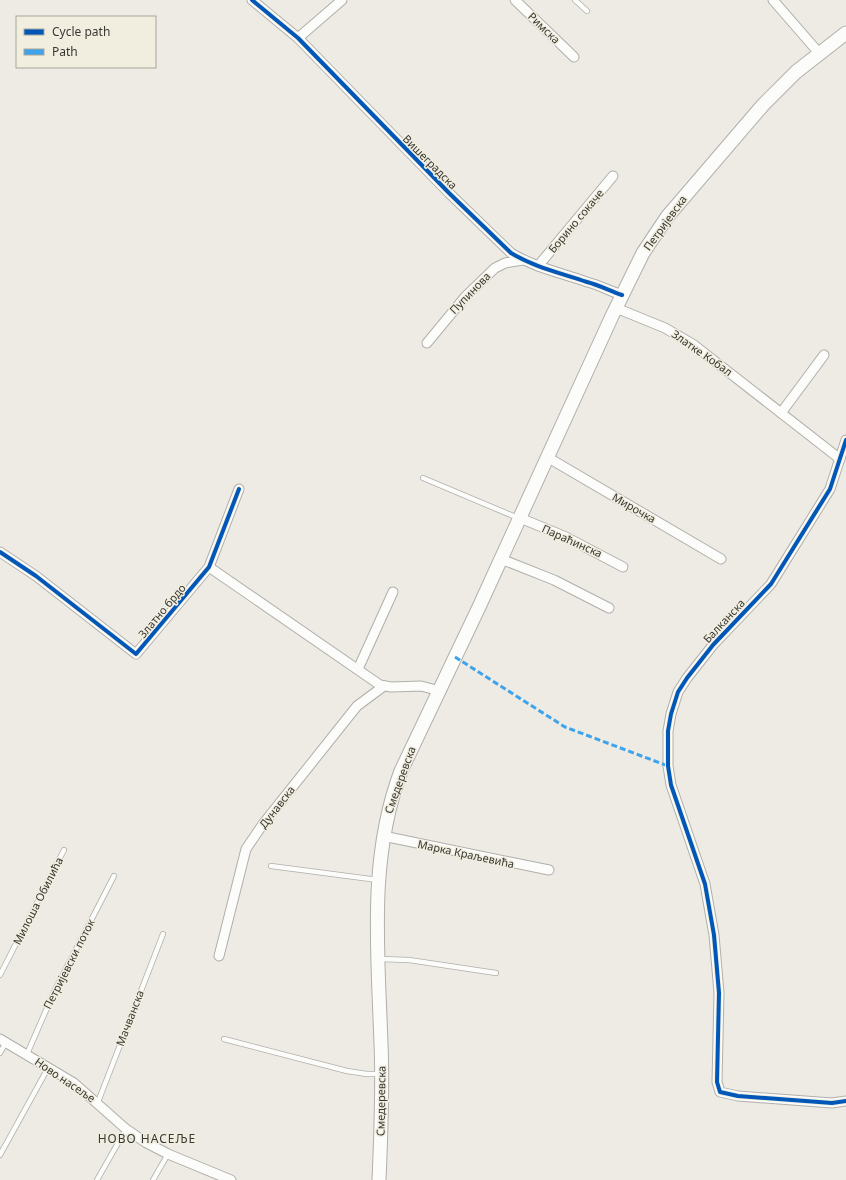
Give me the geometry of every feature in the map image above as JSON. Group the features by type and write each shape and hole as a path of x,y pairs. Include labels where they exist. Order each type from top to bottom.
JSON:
{"main road":[{"name":"Петријевска","path":"547,458 622,295 643,253 667,217 763,105 796,72 846,33"},
{"name":"Смедеревска","path":"379,1180 382,1074 378,959 378,880 383,836 392,798 401,770 440,691 547,458"}],"street":[{"name":"Вишеградска","path":"252,0 298,38 449,193 511,253 538,266 622,295"},
{"path":"298,38 342,0"},
{"name":"Римска","path":"515,0 574,56"},
{"path":"773,0 819,53"},
{"name":"Борино сокаче","path":"538,266 613,176"},
{"name":"Пупинова","path":"427,342 465,297 495,268 504,263 523,260"},
{"name":"Златке Кобал","path":"616,308 665,328 686,339 840,459"},
{"path":"781,413 824,355"},
{"name":"Балканска","path":"846,440 830,489 771,584 713,645 678,692 668,731 668,766 672,785 695,850 705,884 714,935 719,993 717,1082 720,1092 738,1096 817,1102 832,1103 846,1101"},
{"name":"Мирочка","path":"547,458 721,559"},
{"name":"Златно брдо","path":"0,552 36,576 136,654 209,567 239,489"},
{"name":"Параћинска","path":"520,518 566,537 623,567"},
{"path":"501,559 554,580 609,608"},
{"path":"209,567 384,686 421,686 440,691"},
{"path":"358,669 393,592"},
{"name":"Дунавска","path":"219,956 246,849 263,824 357,706 384,686"},
{"name":"Марка Краљевића","path":"383,836 549,870"},
{"name":"Ново насеље","path":"3,1040 74,1083 98,1102 126,1129 145,1142 168,1154 232,1180"}],"lane":[{"path":"576,0 587,11"},
{"path":"423,478 520,518"},
{"name":"Милоша Обилића","path":"0,975 64,850"},
{"path":"271,866 378,880"},
{"name":"Петријевски поток","path":"27,1054 54,992 114,876"},
{"name":"Мачванска","path":"98,1102 163,934"},
{"path":"378,959 409,960 496,973"},
{"path":"224,1039 346,1071 367,1074 382,1074"},
{"path":"0,1053 3,1040"},
{"path":"0,1155 48,1068"},
{"path":"97,1180 126,1129"},
{"path":"153,1180 168,1154"}],"marked path":[{"path":"455,657 565,727 668,766"}],"cycle path":[{"path":"252,0 298,38 449,193 511,253 538,266 622,295"},
{"path":"846,440 830,489 771,584 713,645 687,678 678,692 671,714 668,731 668,766 671,785 705,884 714,935 719,993 717,1082 720,1092 738,1096 832,1103 846,1101"},
{"path":"0,552 36,576 136,654 209,567 239,489"}],"district":[{"name":"НОВО НАСЕЉЕ","path":"147,1139"}]}
